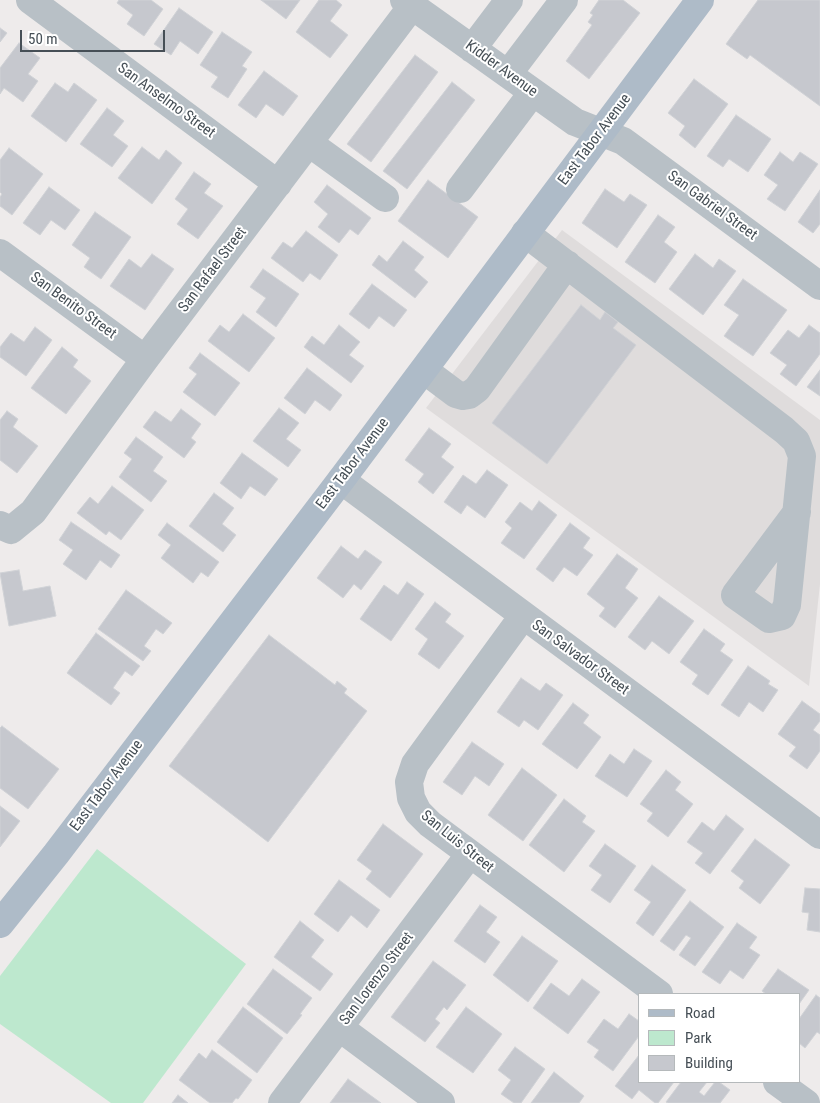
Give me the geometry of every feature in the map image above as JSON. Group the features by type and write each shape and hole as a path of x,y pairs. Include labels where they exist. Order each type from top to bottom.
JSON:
{"main road":[{"name":"East Tabor Avenue","path":"0,924 56,854 341,480 700,0"}],"street":[{"name":"San Anselmo Street","path":"30,0 278,184"},
{"path":"508,74 564,0"},
{"name":"San Rafael Street","path":"5,527 33,512 145,359 309,143 408,3"},
{"name":"Kidder Avenue","path":"408,3 575,122 600,132"},
{"path":"472,49 505,6 537,36"},
{"path":"460,189 533,92"},
{"name":"San Gabriel Street","path":"600,132 623,141 820,286"},
{"path":"309,143 385,198"},
{"path":"526,233 796,441 802,456 797,512"},
{"name":"San Benito Street","path":"0,252 145,359"},
{"path":"424,370 456,394 469,395 476,389 567,264"},
{"name":"San Salvador Street","path":"341,480 820,835"},
{"name":"San Luis Street","path":"523,616 415,764 410,782 411,798 418,812 430,824 658,993"},
{"name":"San Lorenzo Street","path":"282,1103 470,854"},
{"path":"340,1028 441,1103"},
{"path":"779,1083 806,1103"}],"shaded area":[{"path":"562,230 820,420 820,584 809,686 426,408"}],"green space":[{"path":"97,849 246,964 143,1103 111,1103 0,1024 0,976"}],"building":[{"path":"119,0 151,0 163,9 144,36 127,24 133,15 117,3"},
{"path":"261,0 300,0 286,19"},
{"path":"319,0 336,0 342,5 330,21 348,35 330,58 296,32"},
{"path":"599,0 623,0 640,13 589,79 566,61 592,25 588,22 593,15 590,13"},
{"path":"758,0 820,0 820,106 750,55 747,59 726,44"},
{"path":"179,8 213,32 198,54 180,41 171,55 154,44"},
{"path":"0,28 7,33 0,42"},
{"path":"222,32 252,52 242,66 247,69 228,98 211,87 218,77 200,65"},
{"path":"19,43 40,58 28,74 38,81 23,102 4,88 0,94 0,68"},
{"path":"415,55 438,72 371,162 347,144"},
{"path":"264,71 298,96 283,116 266,104 256,118 238,105"},
{"path":"694,79 728,104 695,148 679,135 685,126 668,113"},
{"path":"452,82 475,100 407,189 383,171"},
{"path":"55,83 68,92 74,83 97,100 66,142 31,116"},
{"path":"107,108 124,121 113,135 128,146 112,167 80,144"},
{"path":"736,115 771,139 748,172 729,159 723,167 707,156"},
{"path":"142,147 159,160 166,150 182,163 152,204 118,178"},
{"path":"9,148 43,174 12,215 0,206 2,194 0,192 0,160"},
{"path":"780,152 793,162 800,152 818,164 785,211 767,199 778,185 764,175"},
{"path":"194,172 211,184 204,193 223,206 198,239 177,224 188,209 175,199"},
{"path":"428,180 478,217 448,258 398,221"},
{"path":"327,185 371,218 358,235 350,229 339,243 318,227 328,214 314,202"},
{"path":"49,187 80,210 65,230 51,220 40,235 23,223"},
{"path":"605,189 624,202 630,194 647,205 617,248 582,223"},
{"path":"820,190 820,224 813,233 798,222"},
{"path":"95,212 131,237 101,279 84,267 90,258 72,245"},
{"path":"658,215 675,227 664,242 677,252 655,283 625,262"},
{"path":"306,231 338,255 320,280 310,273 303,282 271,258 283,242 292,248"},
{"path":"403,241 424,257 414,270 428,282 415,298 372,265 379,255 387,262"},
{"path":"152,254 174,269 145,310 110,286 129,259 141,268"},
{"path":"695,254 713,268 719,259 736,271 703,315 669,289"},
{"path":"263,269 299,294 276,327 256,312 266,298 250,287"},
{"path":"743,279 787,310 753,356 724,336 739,315 724,305"},
{"path":"372,284 407,310 394,327 379,316 369,329 349,314"},
{"path":"581,305 600,320 605,312 618,322 613,328 636,345 547,464 492,423"},
{"path":"243,314 275,338 249,372 208,341 220,325 229,332"},
{"path":"339,325 360,342 349,355 364,366 351,383 304,347 312,336 324,345"},
{"path":"809,325 820,333 820,354 796,386 780,374 787,365 770,353 788,330 799,338"},
{"path":"35,327 52,340 26,376 0,357 0,347 11,333 24,342"},
{"path":"62,347 78,360 73,367 91,381 66,414 31,388"},
{"path":"200,353 240,383 215,416 183,392 197,374 189,368"},
{"path":"307,368 342,395 330,411 315,400 305,414 284,398"},
{"path":"820,370 820,396 807,387"},
{"path":"279,408 299,423 286,439 301,450 288,467 253,441"},
{"path":"181,409 201,424 191,438 196,442 184,458 143,427 155,411 171,422"},
{"path":"7,411 18,419 13,427 38,446 17,473 0,460 0,420"},
{"path":"429,428 451,444 441,457 454,467 433,494 418,482 424,474 405,460"},
{"path":"136,437 163,457 153,471 167,481 151,502 119,477 132,459 124,453"},
{"path":"242,453 278,479 265,496 250,486 241,499 220,483"},
{"path":"487,470 508,485 485,518 467,505 461,514 444,502 463,475 476,484"},
{"path":"112,486 144,510 121,540 109,531 106,535 77,513 90,497 98,504"},
{"path":"214,493 234,508 222,524 236,535 223,552 189,526"},
{"path":"539,501 557,515 524,559 501,543 512,528 505,522 520,502 532,511"},
{"path":"71,522 120,555 111,568 100,560 86,580 63,564 73,550 59,540"},
{"path":"167,523 219,562 208,577 201,572 193,583 161,558 171,545 158,535"},
{"path":"570,523 590,538 583,548 593,555 577,576 564,567 553,582 536,569"},
{"path":"341,546 358,559 365,550 382,562 361,590 354,584 343,598 317,578"},
{"path":"617,554 638,569 625,588 638,598 615,628 599,616 605,608 587,594"},
{"path":"19,570 23,591 50,586 56,616 9,626 0,573"},
{"path":"407,582 424,594 391,641 360,619 384,585 398,595"},
{"path":"126,590 172,623 163,634 156,629 144,646 151,651 143,661 98,629"},
{"path":"659,596 694,621 669,654 652,641 645,650 628,637"},
{"path":"435,602 451,614 445,622 464,636 439,669 418,654 428,639 415,629"},
{"path":"704,629 725,644 720,651 733,660 708,695 692,684 698,675 680,662"},
{"path":"96,633 140,666 132,676 125,671 113,688 120,693 111,705 67,673"},
{"path":"269,635 335,685 337,681 347,689 344,693 367,711 268,842 169,766"},
{"path":"748,666 770,681 768,684 778,690 763,712 749,702 739,717 721,705"},
{"path":"521,678 540,691 546,683 563,695 538,730 524,720 519,727 497,712"},
{"path":"802,701 820,714 820,721 813,730 820,735 820,751 807,769 789,756 796,747 778,734"},
{"path":"573,703 589,715 583,723 601,737 577,769 542,744"},
{"path":"2,726 59,769 28,809 0,788 0,728"},
{"path":"472,742 504,764 489,786 475,776 462,795 443,782"},
{"path":"634,749 652,761 627,797 595,776 610,754 624,764"},
{"path":"522,768 557,795 523,841 488,815"},
{"path":"666,770 681,782 675,790 693,804 668,837 647,821 653,813 640,804"},
{"path":"564,799 586,816 582,822 595,831 564,872 529,845"},
{"path":"0,806 20,821 0,847"},
{"path":"726,815 744,829 710,874 695,863 703,853 687,842 702,822 714,831"},
{"path":"383,824 423,854 390,898 366,879 372,871 357,860"},
{"path":"755,839 790,865 760,904 739,888 744,881 731,871"},
{"path":"605,844 636,866 610,903 591,890 602,875 589,866"},
{"path":"652,865 686,890 653,936 636,923 651,902 634,890"},
{"path":"339,880 380,910 367,928 351,915 338,932 314,914"},
{"path":"805,888 820,889 820,932 807,930 809,913 802,912"},
{"path":"690,901 724,927 695,966 679,955 691,938 686,935 674,951 660,941"},
{"path":"480,905 497,917 486,932 500,942 485,963 454,941"},
{"path":"300,921 324,940 311,957 333,974 320,991 274,957"},
{"path":"737,923 757,937 749,948 760,955 743,979 730,970 720,984 702,972"},
{"path":"522,936 558,961 528,1002 493,975"},
{"path":"433,961 466,985 447,1010 444,1007 435,1019 440,1023 425,1042 391,1017"},
{"path":"273,969 312,998 287,1034 247,1004"},
{"path":"778,969 809,990 800,1003 800,993 765,993 762,991"},
{"path":"582,979 600,992 568,1034 533,1008 551,983 569,996"},
{"path":"816,995 820,998 820,1034 817,1032 805,1048 800,1044 800,1018"},
{"path":"243,1007 283,1038 257,1073 217,1042"},
{"path":"466,1007 502,1034 473,1073 436,1047"},
{"path":"629,1014 638,1020 638,1037 613,1071 594,1057 599,1050 587,1042 604,1019 618,1029"},
{"path":"515,1047 545,1069 521,1103 514,1103 501,1094 511,1080 498,1070"},
{"path":"212,1050 252,1080 238,1099 236,1098 232,1103 210,1103 179,1080 199,1053 206,1059"},
{"path":"638,1056 638,1083 673,1083 658,1103 655,1103 639,1090 632,1099 615,1086"},
{"path":"554,1072 584,1096 579,1103 531,1103"},
{"path":"348,1079 381,1103 330,1103"},
{"path":"680,1083 706,1083 699,1092 704,1096 714,1083 720,1083 730,1090 720,1103 666,1102"},
{"path":"178,1095 188,1103 172,1103"}]}
